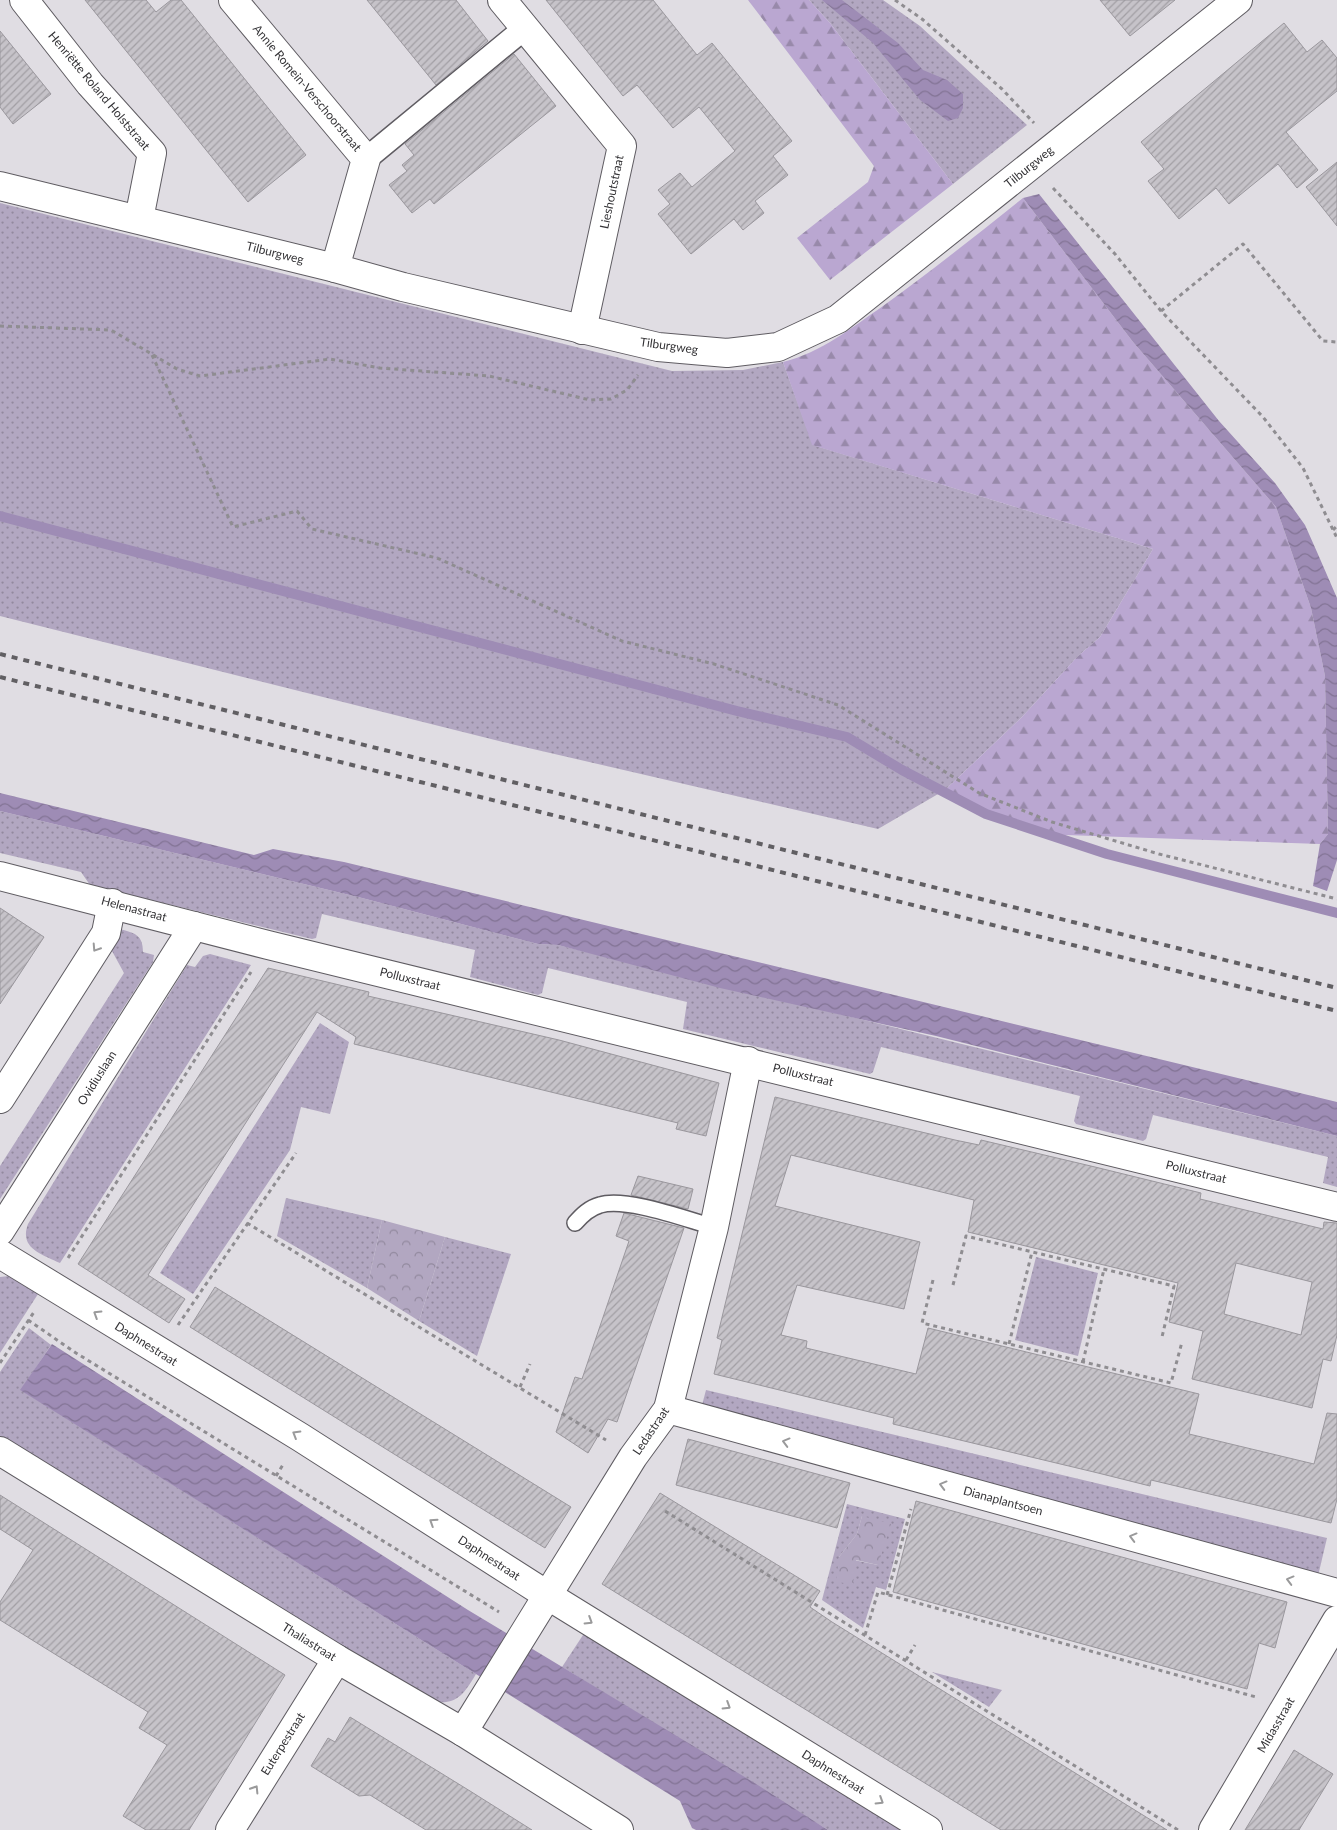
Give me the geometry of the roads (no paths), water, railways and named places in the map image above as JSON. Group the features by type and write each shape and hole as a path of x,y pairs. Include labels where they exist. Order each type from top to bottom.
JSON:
{"street":[{"name":"Henriëtte Roland Holststraat","path":"24,0 90,84 152,153 139,219"},
{"name":"Annie Romein-Verschoorstraat","path":"233,0 366,159 335,268"},
{"name":"Lieshoutstraat","path":"502,0 622,146 582,330"},
{"name":"Tilburgweg","path":"0,186 335,268 403,287 658,347 727,354 778,347 838,318 1238,0"},
{"path":"366,159 525,28"},
{"name":"Helenastraat","path":"0,876 112,903 268,945"},
{"path":"0,1099 106,933 112,903"},
{"name":"Ovidiuslaan","path":"0,1231 194,926"},
{"name":"Polluxstraat","path":"268,945 748,1061 1337,1207"},
{"name":"Ledastraat","path":"462,1732 633,1457 668,1409 714,1227 748,1061"},
{"name":"Daphnestraat","path":"0,1254 159,1353 300,1437 547,1595 928,1830"},
{"name":"Dianaplantsoen","path":"668,1409 1337,1593"},
{"name":"Thaliastraat","path":"0,1451 337,1659 462,1732 619,1830"},
{"name":"Midasstraat","path":"1213,1830 1337,1620"},
{"name":"Euterpestraat","path":"230,1830 337,1659"}],"lane":[{"path":"575,1223 587,1210 600,1204 621,1202 714,1227"}],"water":[{"path":"822,0 842,0 898,43 923,70 947,80 963,94 963,108 958,118 948,121 920,100 873,43"},
{"path":"1039,194 1219,421 1275,483 1305,525 1337,598 1337,860 1327,891 1313,886 1320,844 1328,834 1325,676 1311,608 1276,507 1133,342 1023,198"},
{"path":"0,793 254,855 273,849 344,862 1337,1102 1337,1136 936,1036 720,988 558,945 538,944 362,898 0,811"},
{"path":"52,1344 468,1610 753,1782 828,1830 696,1830 692,1828 680,1801 20,1390"}],"waterway":[{"path":"0,516 737,711 847,737 902,770 986,814 1107,854 1337,913"}],"railway":[{"path":"0,654 1337,988"},
{"path":"0,677 1337,1011"}]}
